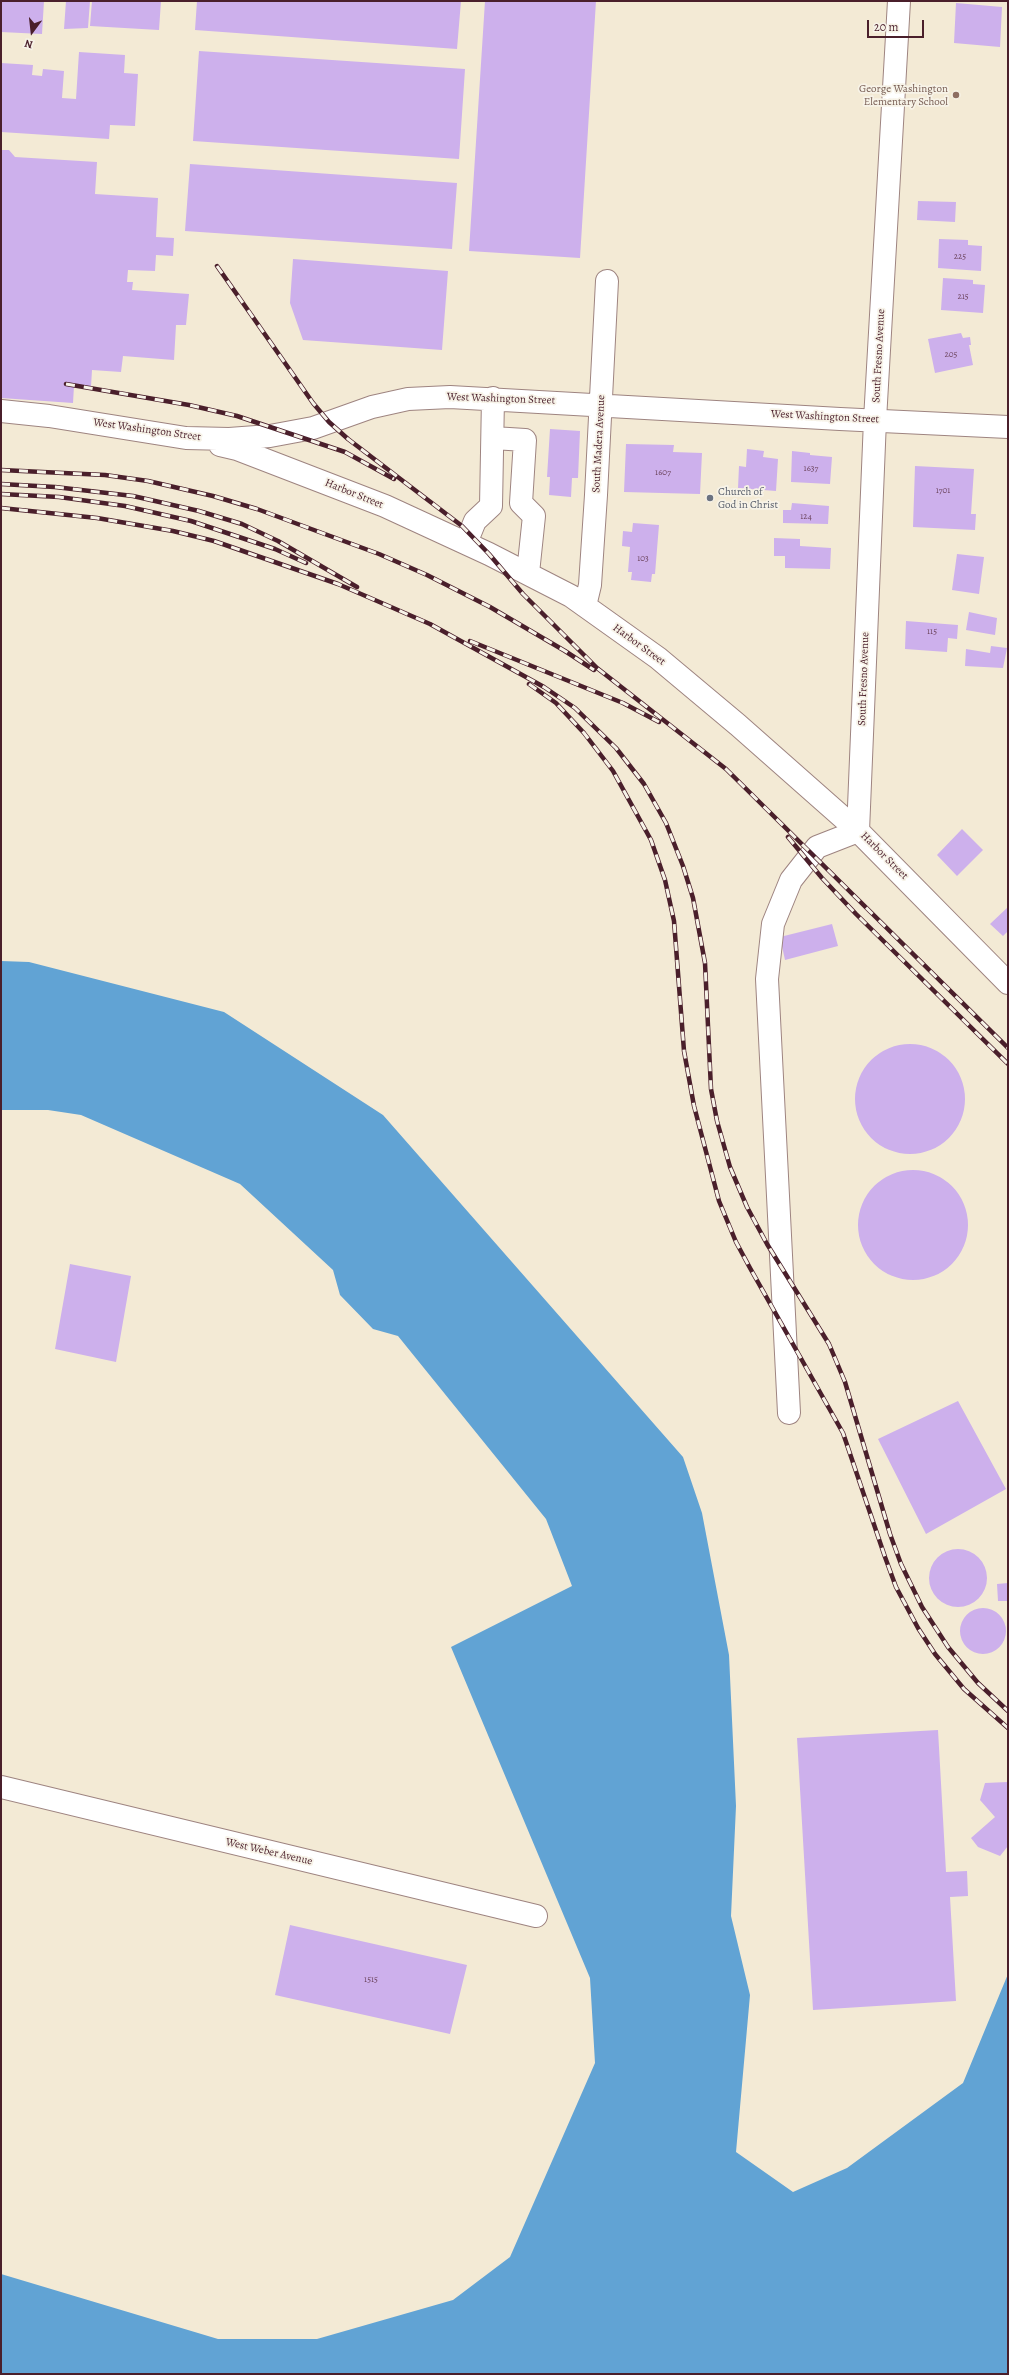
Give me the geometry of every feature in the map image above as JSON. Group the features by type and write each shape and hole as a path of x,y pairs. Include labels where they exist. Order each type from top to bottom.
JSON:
{"street":[{"name":"South Fresno Avenue","path":"858,831 875,420 899,1"},
{"name":"South Madera Avenue","path":"586,606 590,577 607,281"},
{"name":"West Washington Street","path":"1,411 49,416 186,438 229,439 270,436 313,428 372,407 408,398 450,397 493,398 1008,427"},
{"path":"466,543 475,522 491,506 493,398"},
{"name":"Harbor Street","path":"186,438 237,449 344,489 466,543 571,596 658,658 738,725 858,831 1008,983"},
{"path":"493,438 525,440 521,503 534,516 528,573"},
{"path":"789,1413 767,979 773,924 791,880 817,847 858,831"},
{"name":"West Weber Avenue","path":"1,1788 536,1916"}],"water":[{"path":"1,961 29,962 224,1012 383,1115 683,1457 702,1513 729,1655 736,1806 731,1916 750,1995 736,2152 793,2192 847,2168 963,2083 1008,1974 1008,2374 1,2374 1,2274 218,2339 317,2339 453,2300 510,2257 595,2063 590,1978 451,1647 572,1586 546,1519 398,1336 373,1329 340,1295 333,1270 240,1184 81,1115 48,1110 1,1110"}],"building":[{"path":"1,1 44,1 42,34 1,32"},
{"path":"66,1 90,1 88,28 64,29"},
{"path":"92,1 161,1 159,30 90,26"},
{"path":"197,1 461,1 457,49 195,30"},
{"path":"485,1 596,1 580,258 469,251"},
{"path":"956,3 1002,7 1000,47 954,43"},
{"path":"199,51 465,69 459,159 193,141"},
{"path":"79,52 125,55 124,73 138,74 135,126 110,125 109,139 1,132 1,63 33,65 32,75 42,76 43,69 64,71 62,98 76,99"},
{"path":"1,150 9,150 15,157 97,162 95,194 158,198 156,237 174,238 173,256 156,255 155,271 128,270 127,282 133,282 132,290 189,294 186,325 176,325 174,360 123,356 121,372 92,370 91,387 74,386 73,403 1,398"},
{"path":"190,164 457,183 452,249 185,231"},
{"path":"918,201 956,202 955,222 917,220"},
{"path":"939,239 968,240 968,245 982,246 981,271 938,268"},
{"path":"293,259 448,271 442,350 303,340 290,303"},
{"path":"943,278 973,280 973,284 985,285 983,313 941,310"},
{"path":"961,333 963,338 970,337 971,345 969,345 973,365 935,373 928,339"},
{"path":"550,429 580,431 578,478 572,478 571,497 549,495 550,477 547,477"},
{"path":"626,444 674,445 673,452 702,453 700,494 624,492"},
{"path":"747,449 764,451 763,457 778,459 776,491 738,488 739,466 746,467"},
{"path":"792,451 810,453 810,455 832,457 830,484 791,482"},
{"path":"915,466 974,469 971,514 976,514 975,530 913,527"},
{"path":"792,503 829,506 828,524 783,523 783,510 791,510"},
{"path":"633,523 659,525 655,574 652,574 651,582 631,580 632,572 628,572 630,547 622,546 623,531 632,532"},
{"path":"774,538 800,539 800,546 831,548 830,569 785,568 785,556 774,556"},
{"path":"957,554 984,557 979,594 952,590"},
{"path":"969,612 997,618 995,635 966,630"},
{"path":"906,621 958,625 957,639 948,638 947,652 905,649"},
{"path":"991,646 1007,648 1003,668 965,666 966,649 990,653"},
{"path":"962,829 983,850 957,876 937,855"},
{"path":"1008,907 1008,931 1003,936 990,924"},
{"path":"832,924 838,946 785,960 780,937"},
{"path":"910,1044 931,1048 941,1053 949,1060 956,1068 961,1078 965,1099 961,1120 956,1130 949,1138 941,1145 931,1150 910,1154 889,1150 879,1145 871,1138 864,1130 859,1120 855,1099 859,1078 864,1068 871,1060 879,1053 889,1048"},
{"path":"913,1170 934,1174 944,1179 952,1186 959,1194 964,1204 968,1225 964,1246 959,1256 952,1264 944,1271 934,1276 913,1280 892,1276 882,1271 874,1264 867,1256 862,1246 858,1225 862,1204 867,1194 874,1186 882,1179 892,1174"},
{"path":"70,1264 131,1276 116,1362 55,1349"},
{"path":"958,1401 1006,1489 926,1534 878,1439"},
{"path":"952,1549 964,1549 979,1557 987,1572 987,1584 979,1599 964,1607 952,1607 937,1599 929,1584 929,1572 937,1557"},
{"path":"1008,1583 1008,1601 998,1601 997,1584"},
{"path":"988,1608 1000,1614 1005,1622 1005,1640 1000,1648 992,1653 978,1654 966,1648 961,1640 960,1626 966,1614 974,1609"},
{"path":"938,1730 946,1872 967,1871 968,1896 950,1897 956,2001 813,2010 797,1738"},
{"path":"1008,1782 1008,1846 1000,1856 978,1847 971,1838 995,1817 980,1800 985,1783"},
{"path":"290,1925 467,1965 450,2034 275,1995"}],"railway":[{"path":"217,266 313,403 329,422 348,439 462,526 489,554 523,594 597,668 726,769 1008,1048"},
{"path":"66,384 189,405 237,416 345,452 394,479"},
{"path":"1,470 105,475 148,481 213,496 257,509 379,554 427,575 490,607 565,651 594,670"},
{"path":"1,484 55,487 133,496 199,511 242,524 278,541 357,587"},
{"path":"1,494 59,497 125,506 191,521 275,549 306,563"},
{"path":"1,508 97,518 173,531 214,541 338,584 430,624 544,687 575,708 616,748 644,784 666,823 683,866 693,898 705,963 711,1089 717,1121 730,1167 747,1207 767,1244 829,1344 845,1382 890,1534 901,1564 922,1607 948,1647 978,1683 1008,1711"},
{"path":"470,641 623,703 659,722"},
{"path":"529,684 556,703 584,733 613,771 651,840 665,880 674,921 684,1051 694,1106 719,1201 736,1242 843,1433 896,1587 918,1628 935,1654 964,1689 1008,1728"},
{"path":"788,837 822,878 856,914 1008,1064"}],"place":[{"name":"George Washington Elementary School","path":"956,95"},
{"name":"Church of God in Christ","path":"710,498"}]}
